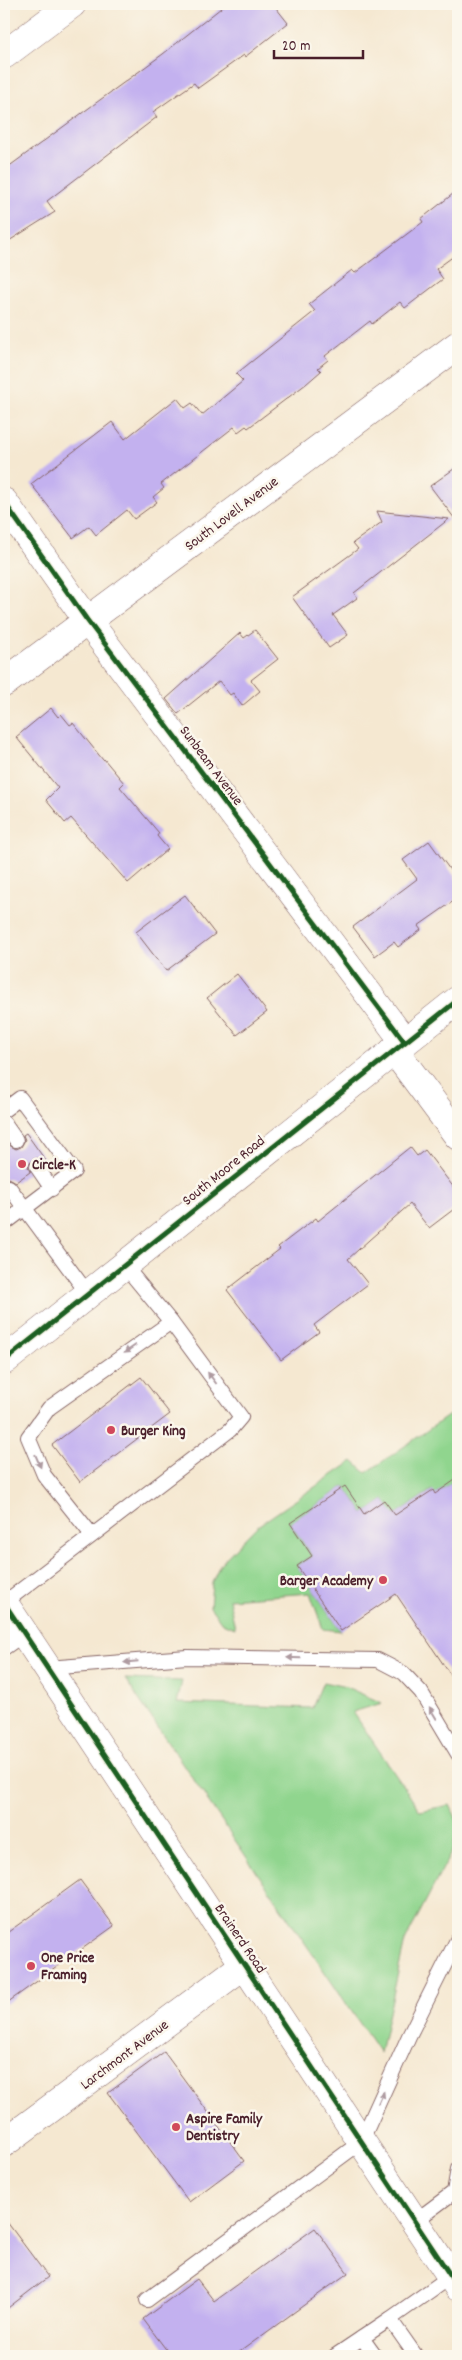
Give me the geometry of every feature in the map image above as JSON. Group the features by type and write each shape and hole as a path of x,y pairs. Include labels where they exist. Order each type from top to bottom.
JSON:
{"street":[{"path":"4,55 72,4"},
{"name":"South Lovell Avenue","path":"4,683 458,345"},
{"name":"Sunbeam Avenue","path":"4,502 87,620 399,1046 458,1136"},
{"name":"South Moore Road","path":"4,1359 458,1000"},
{"name":"Brainerd Road","path":"4,1603 14,1641 47,1668 454,2282"},
{"name":"Larchmont Avenue","path":"4,2143 244,1965"}],"lane":[{"path":"4,1110 20,1098 74,1171 4,1224"},
{"path":"4,1123 16,1140"},
{"path":"37,1167 52,1189"},
{"path":"9,1187 88,1294"},
{"path":"4,1603 230,1430 242,1417 171,1322 124,1265"},
{"path":"92,1535 44,1475 28,1436 49,1408 171,1322"},
{"path":"47,1668 187,1657 378,1660 403,1673 421,1692 458,1754"},
{"path":"147,2300 361,2142 409,2036 458,1938"},
{"path":"414,2222 456,2192 458,2169"},
{"path":"337,2356 390,2320 454,2282"},
{"path":"390,2320 416,2356"},
{"path":"362,2338 375,2356"}],"green space":[{"path":"458,1409 458,1478 435,1494 432,1490 395,1515 384,1500 364,1514 345,1486 290,1523 312,1556 297,1566 341,1631 323,1629 310,1593 229,1599 235,1628 222,1623 210,1607 212,1583 220,1564 256,1527 353,1461 366,1473"},
{"path":"125,1679 182,1681 177,1703 312,1708 323,1682 346,1687 382,1703 353,1712 420,1811 450,1805 458,1822 453,1849 405,1941 380,2053"}],"building":[{"path":"226,4 273,4 288,23 245,57 244,55 198,88 194,83 153,112 157,117 47,201 55,212 4,244 4,170 163,54"},
{"path":"458,190 458,253 436,269 443,279 405,308 400,302 372,324 370,321 325,356 328,360 318,368 321,371 306,384 248,428 246,426 238,432 234,427 161,484 164,488 153,497 157,502 134,519 127,510 96,535 89,526 73,538 31,484 112,422 125,439 177,398 185,408 192,403 202,415 243,381 236,374 315,311 309,304 352,270 355,273 423,222 421,219"},
{"path":"458,466 458,523 430,486"},
{"path":"377,511 449,519 354,593 357,598 333,615 348,635 329,648 292,597 358,549 353,543 382,522"},
{"path":"255,630 278,659 251,680 260,691 242,706 233,693 230,695 219,681 178,714 166,699 240,633 244,638"},
{"path":"51,708 58,717 61,714 70,725 73,723 124,783 120,787 159,833 157,836 168,849 128,883 71,818 65,823 46,800 58,788 16,737"},
{"path":"429,841 458,881 458,898 418,926 421,930 398,947 394,942 375,956 353,927 417,879 403,860"},
{"path":"185,895 215,934 166,971 136,932"},
{"path":"237,974 267,1012 237,1035 207,998"},
{"name":"Circle-K","path":"26,1133 46,1161 44,1162 37,1158 32,1160 28,1167 30,1172 16,1182 9,1178 4,1180 4,1149 9,1145 16,1149 21,1147 25,1140 23,1135"},
{"path":"410,1147 417,1156 425,1150 458,1193 458,1206 429,1228 410,1204 348,1259 368,1284 314,1325 319,1332 281,1360 227,1290 280,1249 278,1247 316,1218 318,1221"},
{"name":"Burger King","path":"141,1377 170,1414 80,1482 52,1445"},
{"name":"Barger Academy","path":"458,1478 458,1686 396,1594 341,1631 297,1566 312,1556 290,1523 345,1486 364,1514 384,1500 395,1515 433,1490 435,1494"},
{"name":"One Price Framing","path":"80,1880 114,1926 4,2005 4,1935"},
{"name":"Aspire Family Dentistry","path":"164,2052 244,2161 189,2202 108,2093"},
{"path":"4,2218 48,2277 4,2311"},
{"path":"315,2228 348,2273 234,2356 171,2356 143,2319 197,2279 214,2301"}],"cycle path":[{"path":"4,502 87,620 404,1041"},
{"path":"4,1361 458,1000"},
{"path":"4,1603 458,2287"}],"place":[{"name":"Circle-K","path":"22,1164"},
{"name":"Burger King","path":"111,1430"},
{"name":"Barger Academy","path":"383,1580"},
{"name":"One Price Framing","path":"31,1966"},
{"name":"Aspire Family Dentistry","path":"176,2127"}]}
